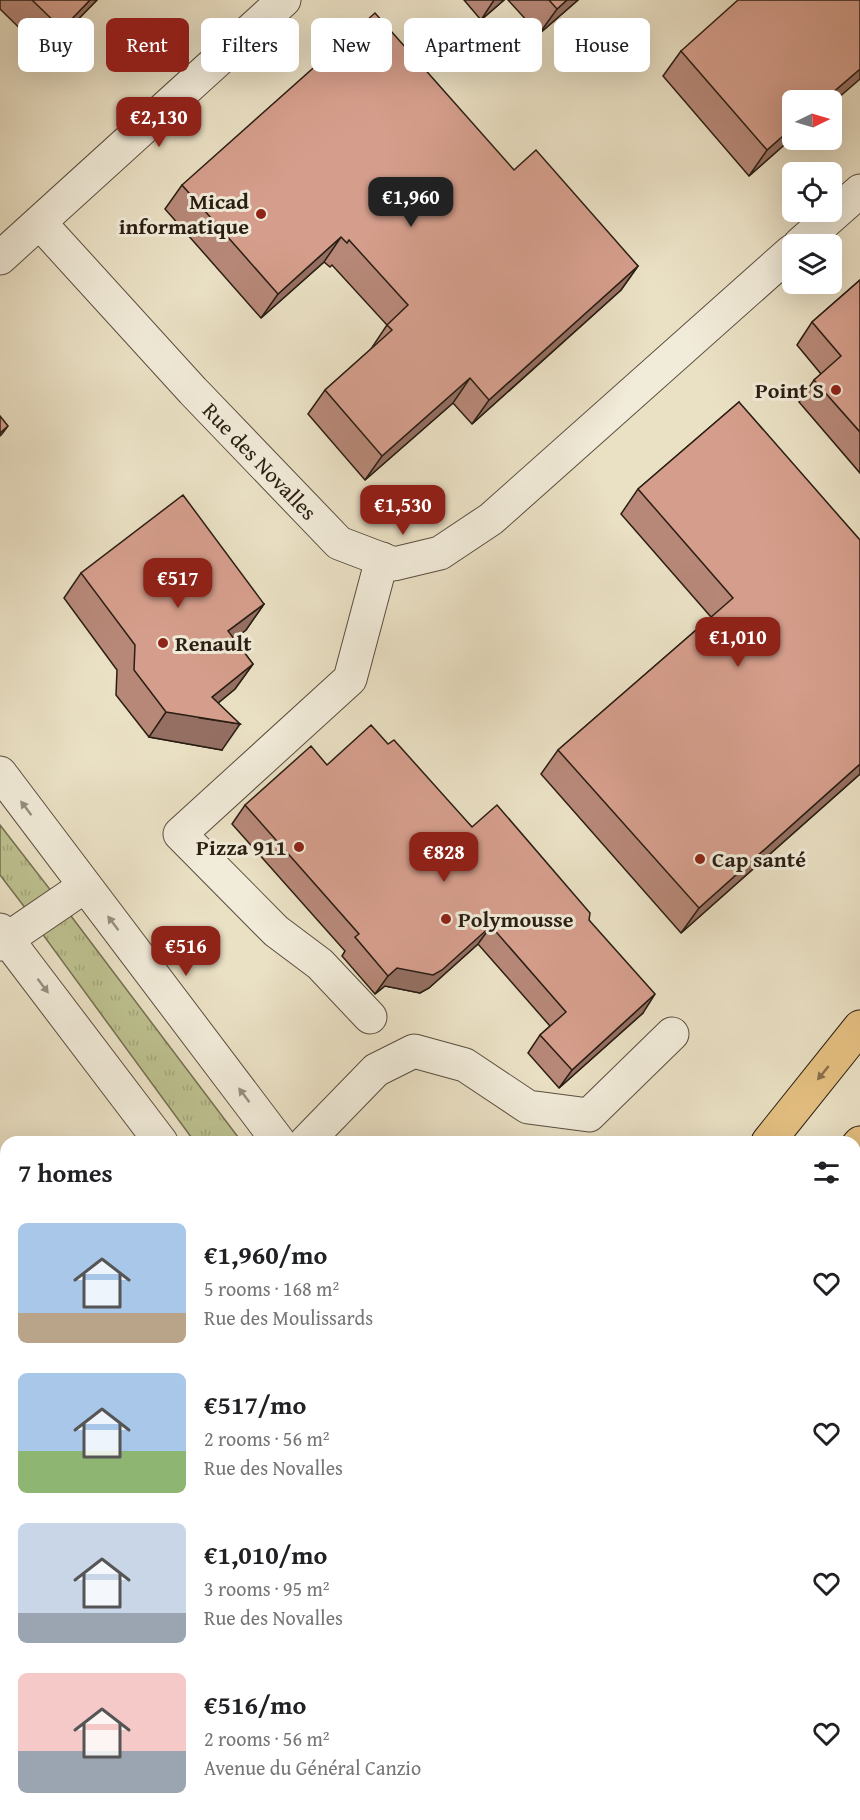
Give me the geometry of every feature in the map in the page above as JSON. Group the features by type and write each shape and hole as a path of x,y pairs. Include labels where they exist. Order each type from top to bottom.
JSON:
{"main road":[{"path":"773,1136 860,1027"}],"street":[{"path":"0,258 284,0"},
{"path":"811,234 860,191"},
{"name":"Rue des Novalles","path":"40,223 193,392 339,543 394,564 440,553 491,519 782,260"},
{"path":"370,1017 320,964 276,931 180,834 350,679 381,559"},
{"path":"0,773 274,1136"},
{"path":"85,886 2,938 156,1136"},
{"path":"312,1136 375,1070 414,1052 465,1065 528,1107 589,1114 672,1034"}],"green space":[{"path":"0,825 52,892 26,909 0,875"},
{"path":"68,912 237,1136 190,1136 41,932"}],"building":[{"path":"32,0 90,0 73,18 51,18"},
{"path":"549,0 567,0 557,9"},
{"path":"738,0 860,0 860,69 836,90 782,90 782,137 767,150 681,51"},
{"path":"375,13 379,18 369,18"},
{"path":"392,32 404,46 404,72 427,72 514,170 536,150 638,266 489,400 470,378 382,456 325,390 392,330 387,325 408,305 349,240 347,243 341,237 278,294 182,185 311,70 311,72 392,72"},
{"path":"860,280 860,432 814,380 841,356 812,322"},
{"path":"739,402 860,540 860,764 699,908 558,750 733,598 638,489"},
{"path":"0,416 8,426 0,433"},
{"name":"Renault","path":"183,495 264,604 228,631 253,664 212,697 240,724 166,712 134,670 135,645 81,573"},
{"path":"371,725 388,744 394,740 472,827 497,805 590,913 589,920 655,994 572,1070 540,1035 566,1012 491,926 442,970 433,975 397,968 388,976 355,937 359,934 245,805 311,746 327,765"}],"place":[{"name":"Micad informatique","path":"261,214"},
{"name":"Point S","path":"836,390"},
{"name":"Renault","path":"163,643"},
{"name":"Pizza 911","path":"299,847"},
{"name":"Cap santé","path":"700,859"},
{"name":"Polymousse","path":"446,919"}]}
